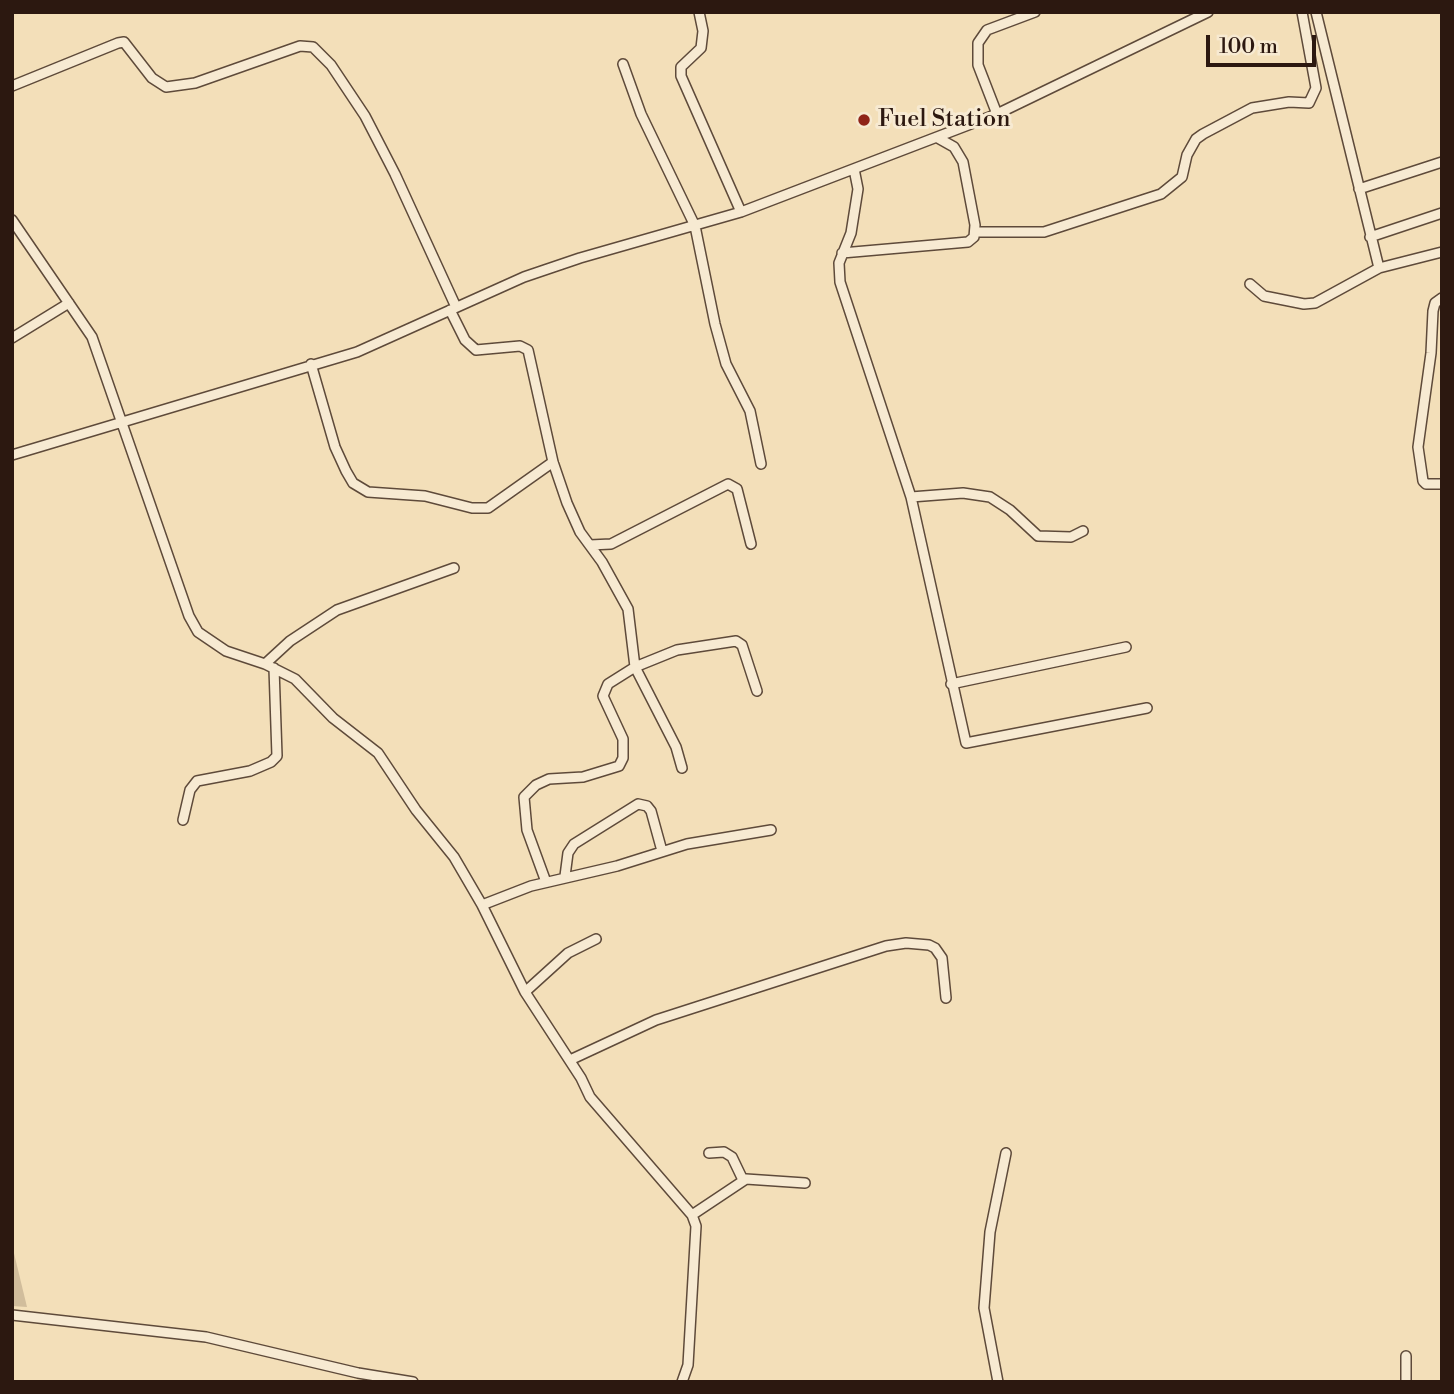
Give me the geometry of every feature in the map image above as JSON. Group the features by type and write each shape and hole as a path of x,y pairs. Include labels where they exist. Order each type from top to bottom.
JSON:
{"street":[{"path":"699,12 703,31 701,48 681,67 681,76 741,212"},
{"path":"997,114 978,65 978,43 987,30 1035,12"},
{"path":"12,455 357,352 524,277 580,258 741,212 997,114 1208,12"},
{"path":"976,232 1044,232 1160,194 1182,177 1186,155 1196,139 1203,134 1252,108 1289,102 1309,103 1316,88 1302,12"},
{"path":"1316,12 1379,268"},
{"path":"12,86 124,42 152,78 166,88 218,76 296,47 313,47 331,65 365,116 395,174 465,340 476,350 520,345 528,350 553,462 573,519 628,609 635,667 676,747 682,768"},
{"path":"623,64 641,114 695,226 726,364 750,411 761,464"},
{"path":"938,138 960,155 976,232"},
{"path":"1359,189 1442,162"},
{"path":"854,169 858,188 851,233 838,271 840,282 911,497 963,737 970,744 1147,708"},
{"path":"1370,237 1442,213"},
{"path":"12,219 92,337 189,616 198,632 226,651 270,666 295,679 318,705 379,753 416,810 446,844 482,905 525,992 599,1110 685,1203 692,1215 696,1226 688,1365 682,1382"},
{"path":"842,253 968,242 976,232"},
{"path":"1250,284 1264,296 1304,304 1315,303 1379,268 1442,252"},
{"path":"1442,298 1435,303 1433,311 1432,353 1418,447 1423,481 1426,484 1442,484"},
{"path":"12,338 69,303"},
{"path":"311,365 335,447 354,483 368,492 425,496 472,508 488,508 553,462"},
{"path":"590,545 611,544 728,484 737,489 751,544"},
{"path":"911,497 963,493 990,497 1010,510 1038,536 1071,537 1083,531"},
{"path":"183,820 190,790 197,780 250,771 275,760 278,750 270,666 290,642 337,610 454,568"},
{"path":"546,882 527,830 524,797 536,785 549,779 583,778 619,766 623,758 622,739 603,691 635,667 677,650 736,641 742,645 757,691"},
{"path":"951,684 1126,647"},
{"path":"565,876 568,853 573,844 638,804 647,806 651,811 662,851"},
{"path":"482,905 565,876 617,866 662,851 771,830"},
{"path":"525,992 568,953 596,939"},
{"path":"570,1060 656,1020 886,946 906,943 935,948 942,958 946,998"},
{"path":"709,1153 724,1152 732,1157 743,1180"},
{"path":"998,1382 984,1308 990,1233 1006,1153"},
{"path":"692,1215 743,1180 805,1183"},
{"path":"12,1315 206,1337 358,1373 413,1382"},
{"path":"1406,1356 1406,1382"}],"shaded area":[{"path":"12,1245 27,1307 12,1306"}],"place":[{"name":"Fuel Station","path":"864,120"}]}
